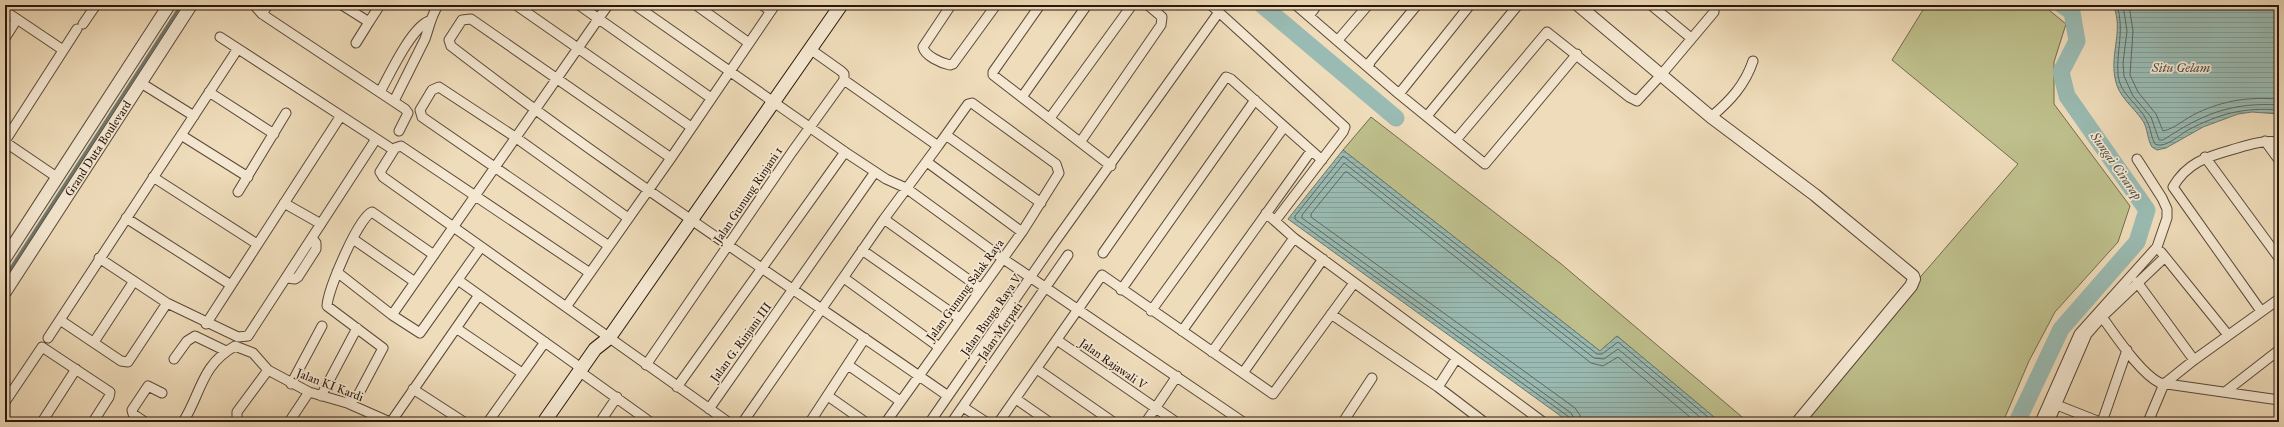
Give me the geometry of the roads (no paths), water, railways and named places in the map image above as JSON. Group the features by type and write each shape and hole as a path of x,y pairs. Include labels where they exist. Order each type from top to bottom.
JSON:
{"main road":[{"path":"770,100 830,5"},
{"path":"544,422 770,100 810,49 841,5"}],"street":[{"name":"Grand Duta Boulevard","path":"5,258 169,5"},
{"name":"Grand Duta Boulevard","path":"5,292 191,5"},
{"path":"254,5 262,14 394,101 408,113 400,131"},
{"path":"262,14 268,5"},
{"path":"342,5 369,22"},
{"path":"356,43 380,5"},
{"path":"394,101 425,39 429,29 429,21 438,5"},
{"path":"516,5 691,127"},
{"path":"579,5 711,98"},
{"path":"392,315 608,5"},
{"path":"635,5 845,152 875,172 906,188 1002,258 1032,276 1079,310 1243,422"},
{"path":"696,5 749,43"},
{"path":"566,306 671,158 773,8 762,5"},
{"path":"951,5 923,47 925,51 941,62 950,65 953,64 996,5"},
{"path":"1040,5 992,74 1111,166"},
{"path":"1022,97 1087,5"},
{"path":"1050,118 1132,5"},
{"path":"1081,142 1163,21 1160,14 1148,5"},
{"path":"1211,5 1344,125 1343,132 1275,221"},
{"path":"1296,5 1369,66 1399,94 1485,164 1577,54"},
{"path":"1308,16 1317,5"},
{"path":"1338,40 1368,5"},
{"path":"1369,66 1370,62 1417,5"},
{"path":"1399,94 1470,5"},
{"path":"1427,116 1518,5"},
{"path":"1578,5 1711,117 1815,195 1910,273 1914,279 1911,286 1798,422"},
{"path":"1651,5 1691,38"},
{"path":"1456,140 1547,33 1550,32 1634,100 1641,99 1715,10 1714,5"},
{"path":"58,178 5,141 63,50 94,6"},
{"path":"5,11 63,50"},
{"name":"Jalan Bunga Raya V","path":"930,422 1070,221 1111,166 1219,12"},
{"path":"5,38 17,19"},
{"path":"671,158 470,19 462,20 450,40 451,46 534,110 688,216 728,246 762,267 948,396"},
{"path":"380,92 415,33 422,23 429,21"},
{"path":"220,37 340,117 389,147"},
{"path":"810,49 841,71 844,74 844,80 938,146"},
{"path":"48,338 99,258 238,50"},
{"path":"1711,117 1728,102 1741,87 1753,61"},
{"path":"1103,253 1226,78 1231,79 1311,152 1322,160"},
{"name":"Jalan Gunung Rinjani 1","path":"646,365 844,80"},
{"path":"141,83 194,116"},
{"path":"609,246 422,117 420,110 432,90 439,87 515,138 628,218"},
{"path":"209,92 274,134"},
{"path":"1121,290 1255,100"},
{"name":"Jalan Gunung Salak Raya","path":"886,422 980,288 1022,232 1059,170 1056,164 972,103 968,104 946,135"},
{"path":"238,192 286,113"},
{"path":"206,324 340,117"},
{"path":"1151,311 1284,127"},
{"path":"181,135 248,177"},
{"path":"742,422 823,309 862,250 906,188 946,135 1041,202"},
{"path":"99,258 168,303 206,324 238,337 248,336 376,139"},
{"path":"2261,311 2173,187 2180,175 2205,157 2249,143 2265,141 2279,142"},
{"path":"2265,141 2279,160"},
{"path":"590,273 401,146 395,148 380,172 381,176 453,228 566,306 646,365 728,422"},
{"path":"677,387 845,152"},
{"path":"1182,331 1311,152"},
{"path":"2205,157 2279,258"},
{"path":"2040,422 2079,334 2157,247 2167,218 2167,209 2162,198 2137,159"},
{"path":"927,162 1022,232"},
{"name":"Jalan G. Rinjani III","path":"709,409 875,172"},
{"path":"153,178 257,244"},
{"path":"284,203 321,224"},
{"path":"347,403 350,399 353,400 357,397 383,348 327,306 337,272 353,239 372,212 434,255"},
{"path":"1266,213 1294,238 1543,422"},
{"path":"126,218 231,285"},
{"path":"884,219 980,288"},
{"path":"1212,352 1294,238"},
{"path":"353,239 415,282"},
{"path":"337,272 392,315 420,333 481,247"},
{"path":"2157,247 2228,335"},
{"path":"862,250 959,318"},
{"name":"Jalan Merpati","path":"952,422 1068,255"},
{"path":"2049,422 2088,334 2102,317 2137,282 2165,257"},
{"path":"1243,373 1323,259"},
{"path":"1000,422 1102,275 1151,311 1273,394 1354,283"},
{"path":"844,278 939,346"},
{"path":"458,280 545,342 650,422"},
{"path":"94,342 134,281"},
{"path":"2137,282 2194,360"},
{"path":"390,422 479,295"},
{"path":"2148,422 2164,384 2194,360 2279,299"},
{"path":"60,320 121,361 129,362 168,303"},
{"path":"1331,314 1438,387 1484,422"},
{"path":"2102,317 2127,350 2152,378 2164,384 2279,400"},
{"path":"291,384 322,326"},
{"path":"320,396 357,328"},
{"path":"456,328 522,373"},
{"path":"174,359 187,340 195,336 226,351 204,377 183,422"},
{"path":"810,422 865,338"},
{"name":"Jalan Rajawali V","path":"1057,340 1176,422"},
{"path":"488,422 545,342"},
{"name":"Jalan KI Kardi","path":"226,351 235,346 246,349 268,370 291,384 320,396 347,403 390,422"},
{"path":"5,402 42,347 110,393 93,422"},
{"path":"2057,405 2101,422 2127,350"},
{"path":"2225,392 2248,372 2279,350"},
{"path":"1438,387 1456,359"},
{"path":"848,365 900,401"},
{"path":"42,422 76,369"},
{"path":"1037,369 1113,422"},
{"path":"237,422 237,412 268,370"},
{"path":"1146,422 1177,376"},
{"path":"1343,422 1372,378"},
{"path":"145,422 133,414 132,410 148,386 162,393"},
{"path":"413,389 464,422"},
{"path":"289,422 309,392"},
{"path":"828,396 865,422"},
{"path":"600,422 617,397"},
{"path":"1016,399 1049,422"},
{"path":"963,407 986,422"}],"water":[{"name":"Situ Gelam","path":"2113,5 2279,5 2279,114 2252,112 2238,114 2203,127 2166,148 2157,150 2152,147 2143,121 2119,91 2115,78 2114,59 2117,23"},
{"path":"1343,150 1600,351 1617,336 1720,422 1569,422 1288,219"}],"waterway":[{"path":"5,277 181,5"},
{"path":"1262,5 1396,118"},
{"name":"Sungai Cirarap","path":"2017,422 2061,329 2137,242 2147,210 2067,96 2061,72 2077,41 2072,12 2062,5"}]}
